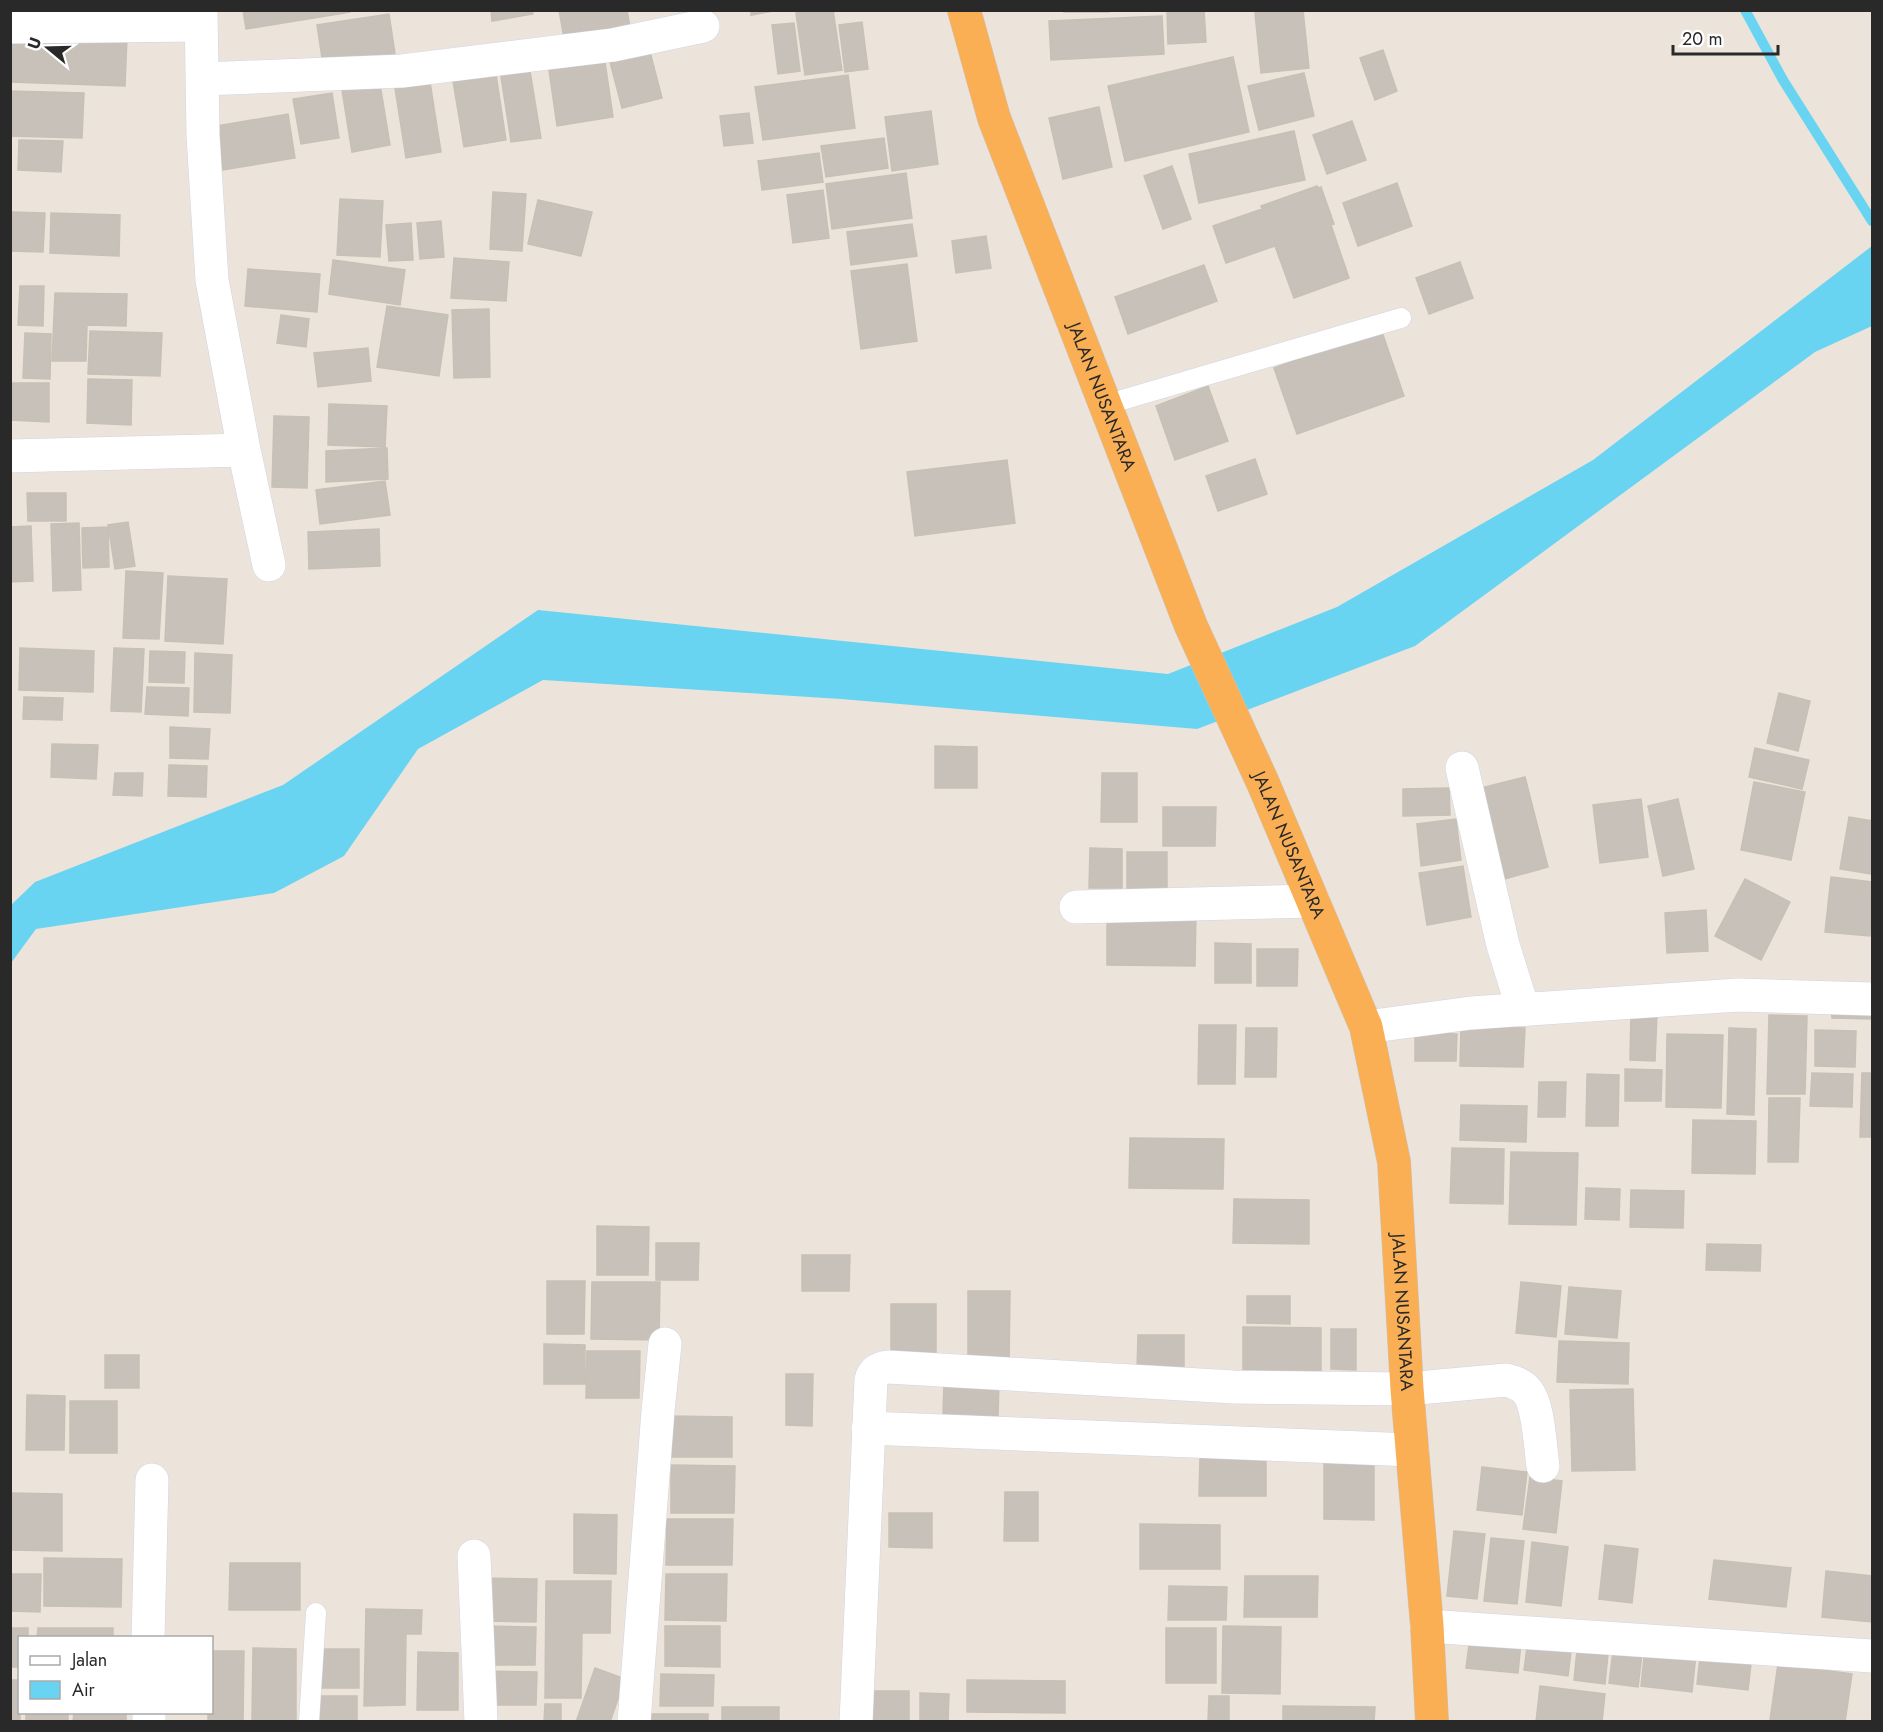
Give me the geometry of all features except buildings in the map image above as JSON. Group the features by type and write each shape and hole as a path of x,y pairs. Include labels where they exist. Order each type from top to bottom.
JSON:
{"highway":[{"name":"JALAN NUSANTARA","path":"964,10 994,118 1191,626 1263,783 1366,1027 1394,1162 1407,1389 1427,1626 1432,1722"}],"street":[{"path":"10,27 201,18 203,136 212,280 268,565"},
{"path":"203,79 402,70 613,45 704,26"},
{"path":"10,456 244,450"},
{"path":"1462,768 1503,945 1523,1009"},
{"path":"1076,908 1313,901"},
{"path":"1366,1027 1471,1013 1738,995 1872,999"},
{"path":"634,1722 665,1344"},
{"path":"856,1722 868,1428 872,1375 880,1368 1234,1387 1407,1389 1506,1380 1518,1383 1534,1401 1543,1466"},
{"path":"868,1428 1412,1450"},
{"path":"148,1636 152,1480"},
{"path":"474,1556 481,1722"},
{"path":"1427,1626 1872,1656"}],"lane":[{"path":"1105,405 1401,318"},
{"path":"309,1722 316,1613"}],"water":[{"path":"1872,246 1872,326 1815,352 1415,646 1197,729 841,699 543,680 418,749 344,856 274,893 36,929 11,963 11,905 35,882 283,785 538,610 1168,674 1337,607 1593,460"}],"waterway":[{"path":"1745,10 1783,80 1872,221"}]}
